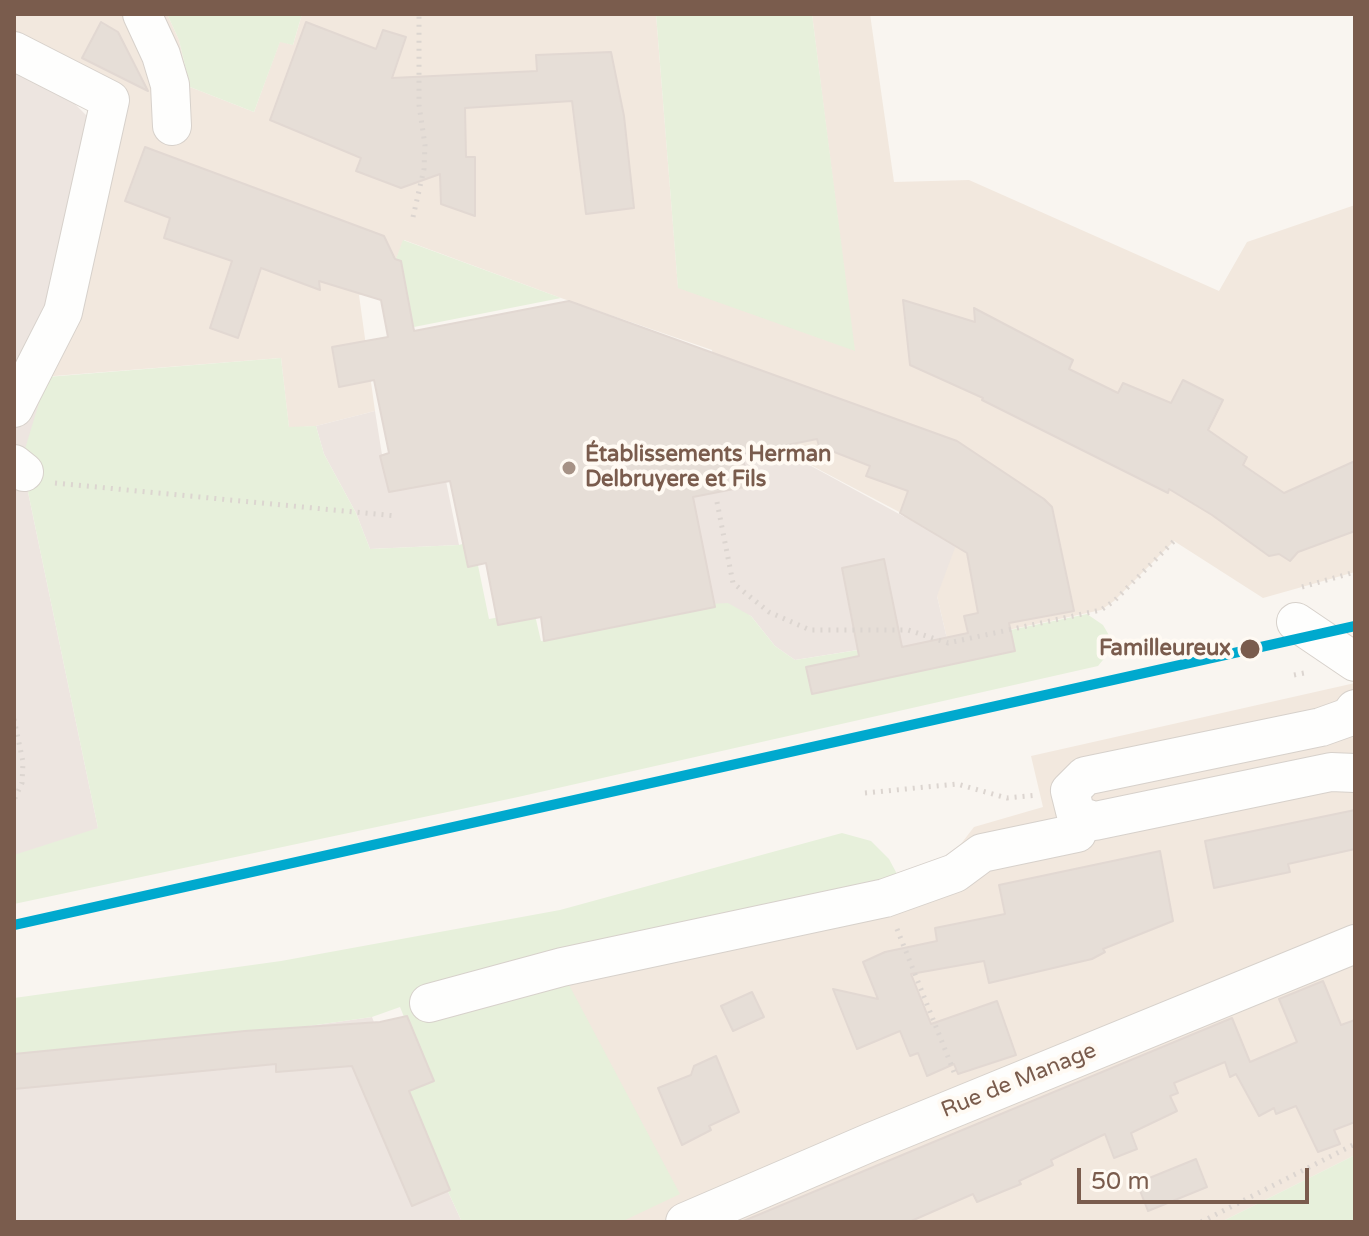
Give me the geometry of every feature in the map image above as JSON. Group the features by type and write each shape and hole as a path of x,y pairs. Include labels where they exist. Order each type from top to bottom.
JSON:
{"street":[{"path":"142,14 161,55 170,85 172,126"},
{"path":"14,51 110,100 63,312 14,408"},
{"path":"1301,615 1355,662"},
{"path":"1352,713 1346,747 1355,757"},
{"path":"1352,713 1321,727 1085,776 1070,791 1076,815 1095,821 1331,772 1355,773"},
{"path":"429,1003 562,967 885,898 955,873 982,853 1077,833"},
{"name":"Rue de Manage","path":"685,1222 1355,944"}],"path":[{"path":"413,217 424,169 425,145 419,105 419,14"},
{"path":"19,468 40,480 58,484 396,516"},
{"path":"717,502 733,583 769,612 810,630 908,630 948,643 1101,610 1174,541"},
{"path":"1301,615 1355,572"},
{"path":"14,719 23,762 22,783 14,800"},
{"path":"865,793 957,784 1007,798 1070,791"},
{"path":"885,898 966,1103"},
{"path":"1201,1222 1355,1144"}],"shaded area":[{"path":"14,14 167,14 179,40 190,87 254,112 280,41 293,45 302,14 656,14 678,287 854,350 812,14 870,14 894,182 969,180 1219,291 1247,242 1355,205 1355,572 1263,598 1174,541 1101,610 948,643 937,596 903,514 769,443 715,380 712,350 404,240 383,291 359,295 375,411 316,426 289,428 281,358 29,378 110,101 14,51"},
{"path":"14,72 73,102 88,117 53,312 40,480 28,492 98,828 14,904"},
{"path":"375,411 387,486 446,481 459,545 370,549 356,513 324,454 316,426"},
{"path":"769,443 956,545 937,596 948,643 912,649 895,644 795,660 775,646 751,616 709,604 686,490 737,450"},
{"path":"1355,683 1355,1155 1221,1222 576,1222 562,967 930,884 974,827 1043,807 1031,756"},
{"path":"372,1017 393,1072 462,1222 14,1222 14,1055 274,1031"}],"green space":[{"path":"167,14 302,14 293,45 280,42 254,112 190,87 179,40"},
{"path":"656,14 812,14 855,351 678,288"},
{"path":"403,240 561,298 414,327 402,281 390,275"},
{"path":"281,358 289,427 316,426 324,454 356,513 370,549 459,545 473,541 489,619 534,611 541,641 709,604 728,603 751,616 775,646 795,660 896,644 912,649 1087,614 1103,625 1110,637 1107,655 1098,666 518,797 14,904 14,855 98,828 28,492 40,480 24,452 47,377"},
{"path":"842,833 871,841 889,859 897,874 885,898 567,981 680,1194 621,1222 462,1222 393,1072 422,1061 400,1007 372,1017 274,1031 14,1055 14,998 281,961 560,910"},
{"path":"1355,1155 1355,1222 1221,1222"}],"building":[{"path":"101,22 118,32 148,91 82,58"},
{"path":"306,22 376,49 383,30 406,37 392,78 537,71 536,55 611,52 624,116 634,208 586,214 572,101 465,108 466,157 475,157 475,216 441,204 440,174 401,188 356,171 361,158 270,120"},
{"path":"145,147 384,236 395,259 401,261 414,331 569,301 957,441 1052,507 1074,611 1009,623 1015,651 812,694 806,667 859,656 842,568 884,559 902,647 968,633 964,616 978,613 967,553 900,513 908,491 866,476 870,466 819,446 817,439 742,454 749,486 693,497 715,607 544,641 541,617 498,625 486,563 468,567 450,481 389,492 380,456 389,453 374,380 339,387 332,347 388,337 381,300 319,281 320,290 261,268 238,338 210,328 232,261 164,238 170,218 125,201"},
{"path":"903,300 975,322 974,308 1073,360 1069,369 1118,393 1123,383 1171,403 1183,380 1223,400 1208,430 1247,457 1243,465 1284,493 1355,461 1355,531 1298,552 1290,561 1279,554 1269,556 1169,489 1168,493 983,398 910,365"},
{"path":"1355,810 1355,849 1288,864 1290,872 1214,888 1205,841"},
{"path":"1160,851 1173,921 1103,949 1105,952 1092,959 989,983 984,961 911,974 931,1024 997,1001 1016,1055 958,1074 954,1064 927,1076 918,1053 910,1056 900,1031 857,1049 833,989 878,999 863,962 885,952 937,941 935,928 1005,914 999,885"},
{"path":"1323,981 1341,1025 1355,1020 1355,1122 1334,1130 1340,1144 1318,1152 1296,1106 1276,1114 1274,1108 1259,1116 1236,1074 1230,1077 1225,1062 1174,1083 1178,1093 1170,1096 1177,1111 1131,1133 1137,1149 1114,1158 1105,1134 1051,1160 1053,1165 1019,1181 1021,1184 977,1202 973,1194 909,1222 741,1222 1232,1018 1250,1062 1297,1042 1279,999"},
{"path":"752,992 764,1017 733,1031 721,1006"},
{"path":"407,1016 434,1081 409,1091 450,1190 412,1206 352,1066 276,1072 276,1064 14,1089 14,1054 245,1031 380,1022"},
{"path":"716,1056 739,1112 709,1126 711,1130 682,1145 658,1088 691,1075 694,1066"},
{"path":"1196,1159 1207,1187 1148,1211 1137,1183"}],"transit line":[{"path":"14,925 1355,626"}],"place":[{"name":"Établissements Herman Delbruyere et Fils","path":"569,468"},
{"name":"Familleureux","path":"1250,649"}]}
